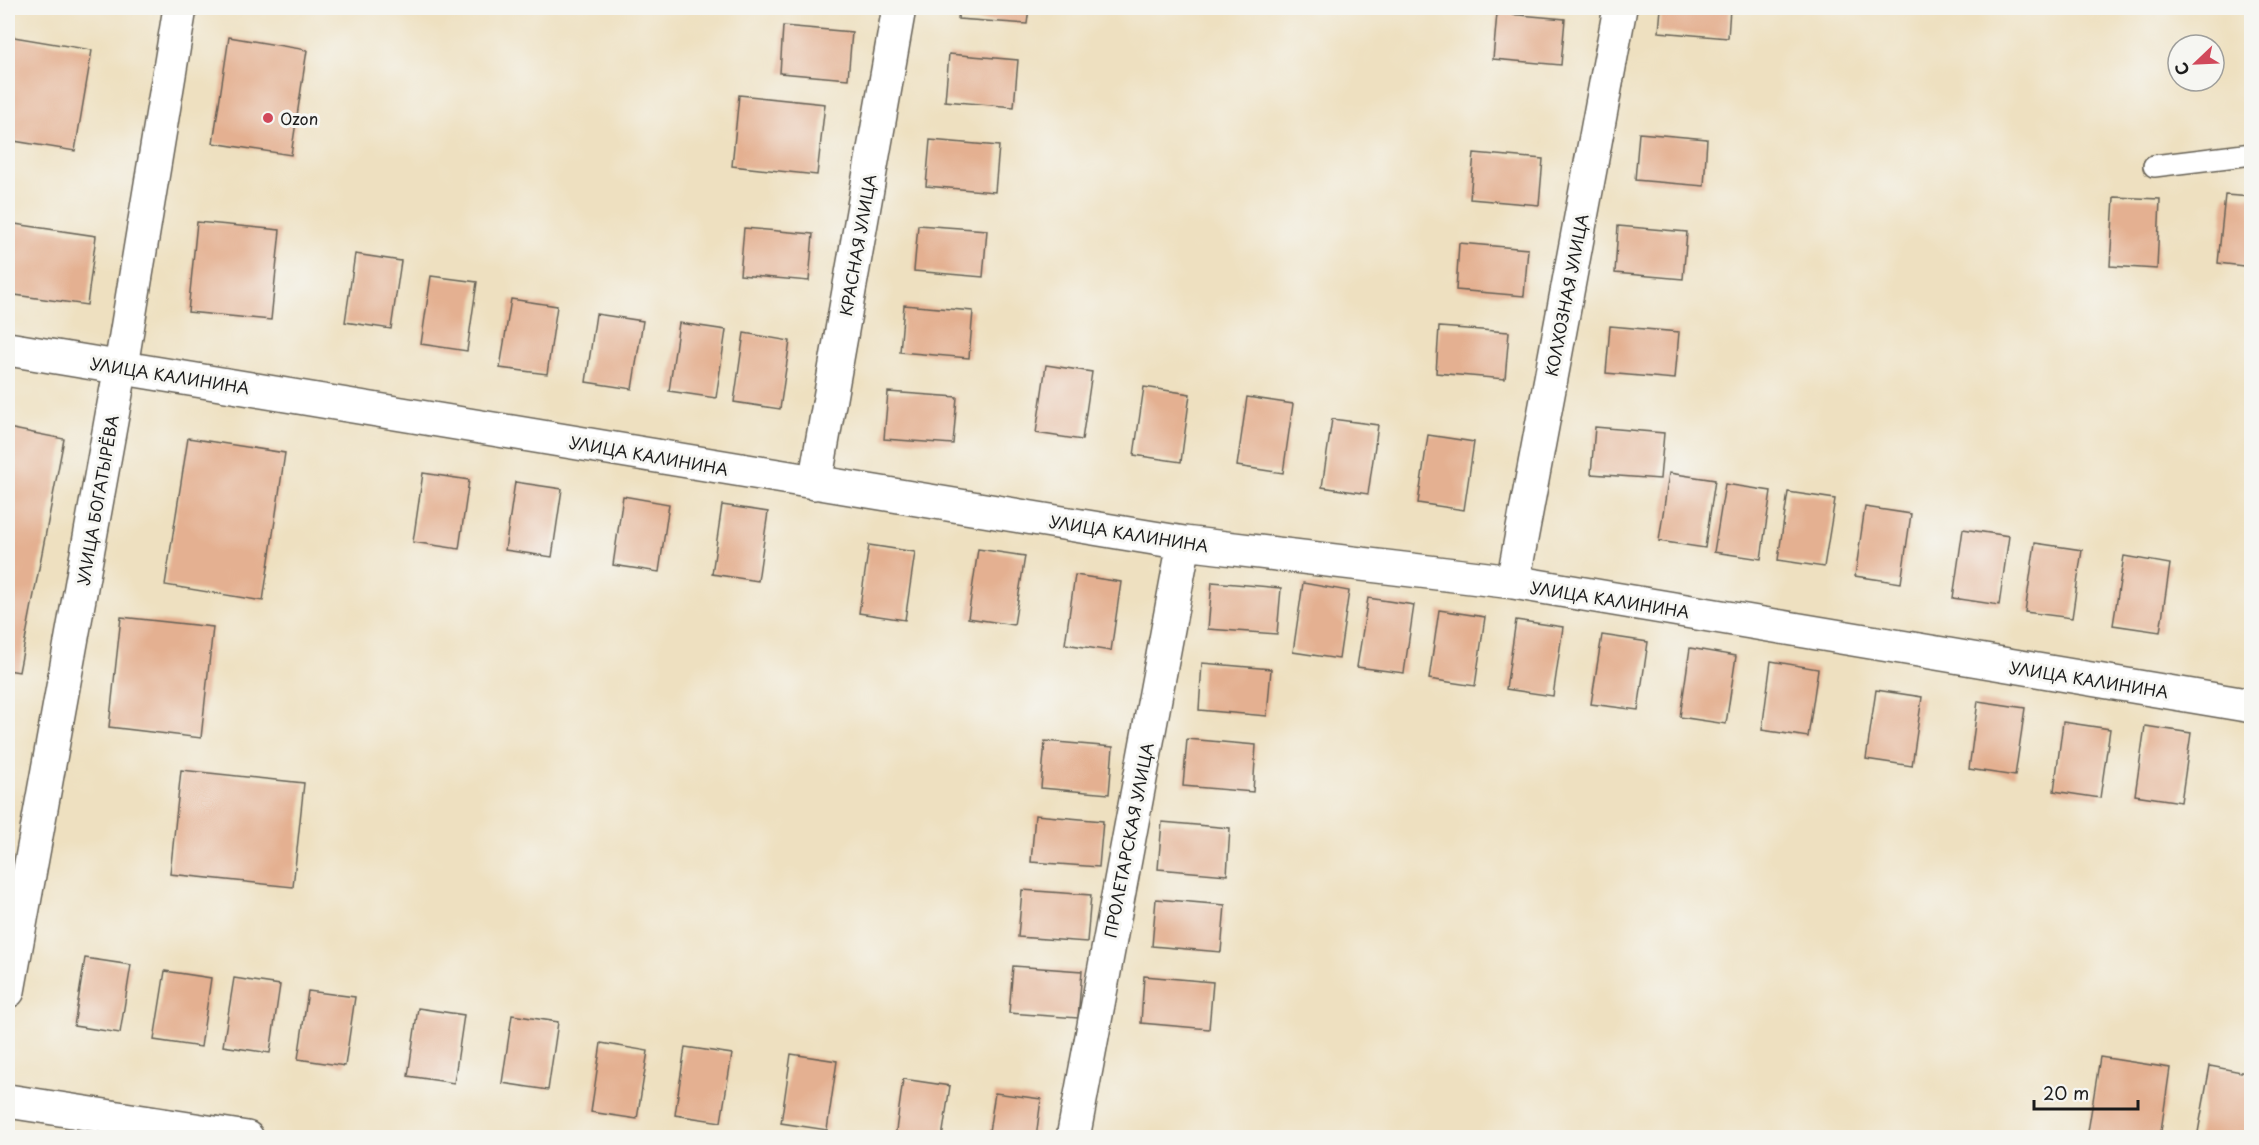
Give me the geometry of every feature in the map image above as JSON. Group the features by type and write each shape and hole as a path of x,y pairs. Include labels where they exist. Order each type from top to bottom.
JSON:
{"street":[{"name":"УЛИЦА БОГАТЫРЁВА","path":"8,991 121,366 180,8"},
{"name":"КРАСНАЯ УЛИЦА","path":"815,483 898,8"},
{"name":"КОЛХОЗНАЯ УЛИЦА","path":"1512,582 1620,8"},
{"name":"УЛИЦА КАЛИНИНА","path":"8,349 1184,543 1512,582 2252,706"},
{"name":"ПРОЛЕТАРСКАЯ УЛИЦА","path":"1073,1137 1184,543"},
{"path":"8,1101 247,1137"}],"lane":[{"path":"2154,166 2252,154"}],"building":[{"path":"959,8 1029,8 1027,24 958,19"},
{"path":"1661,8 1730,8 1728,38 1659,32"},
{"path":"1497,13 1565,19 1561,65 1493,59"},
{"path":"783,26 852,32 848,79 780,73"},
{"path":"8,36 92,50 75,151 8,140"},
{"path":"229,37 307,50 291,155 213,143"},
{"path":"949,54 1018,60 1014,107 945,101"},
{"path":"739,95 825,104 817,175 732,166"},
{"path":"1639,133 1707,139 1704,186 1635,180"},
{"path":"930,140 999,146 995,192 926,186"},
{"path":"1474,153 1543,159 1539,205 1470,199"},
{"path":"2225,195 2252,197 2252,267 2218,263"},
{"path":"2114,197 2160,199 2157,269 2110,266"},
{"path":"197,222 280,230 271,320 188,312"},
{"path":"8,223 96,236 87,305 8,294"},
{"path":"918,225 987,230 983,277 914,271"},
{"path":"1618,226 1687,232 1683,279 1615,273"},
{"path":"744,228 813,234 809,281 740,275"},
{"path":"1459,243 1528,249 1524,296 1456,290"},
{"path":"355,254 401,261 391,329 345,322"},
{"path":"431,276 477,282 467,351 421,344"},
{"path":"511,299 557,306 547,374 500,368"},
{"path":"904,305 973,311 969,358 900,352"},
{"path":"596,314 643,321 632,389 586,382"},
{"path":"679,323 726,330 716,398 669,391"},
{"path":"1610,326 1679,332 1675,379 1606,373"},
{"path":"1439,327 1509,332 1505,379 1436,373"},
{"path":"744,333 790,341 780,409 734,402"},
{"path":"1046,365 1092,372 1082,440 1036,433"},
{"path":"1144,387 1190,394 1181,462 1134,455"},
{"path":"888,392 957,397 953,444 884,439"},
{"path":"1247,397 1293,404 1283,473 1237,466"},
{"path":"1332,419 1378,425 1368,494 1322,487"},
{"path":"1595,427 1664,433 1660,479 1591,474"},
{"path":"8,428 64,439 19,672 8,670"},
{"path":"1428,435 1474,442 1464,510 1418,503"},
{"path":"188,438 285,453 263,601 165,585"},
{"path":"423,473 469,480 459,549 413,542"},
{"path":"1669,473 1715,480 1705,548 1659,541"},
{"path":"515,482 562,489 552,557 505,550"},
{"path":"1725,484 1771,491 1761,559 1714,552"},
{"path":"1788,492 1835,499 1824,567 1778,560"},
{"path":"623,496 669,504 659,572 613,565"},
{"path":"722,505 768,512 758,581 712,574"},
{"path":"1865,507 1911,514 1901,583 1855,576"},
{"path":"1963,529 2009,536 1999,605 1953,598"},
{"path":"2035,543 2082,550 2072,618 2025,612"},
{"path":"869,545 915,552 905,620 859,613"},
{"path":"978,549 1025,556 1014,625 968,618"},
{"path":"2124,556 2170,564 2160,632 2113,625"},
{"path":"1075,575 1121,582 1111,651 1065,644"},
{"path":"1212,582 1281,588 1277,634 1208,629"},
{"path":"1303,583 1349,591 1339,659 1293,652"},
{"path":"1368,598 1414,605 1404,673 1357,667"},
{"path":"1439,610 1485,617 1475,686 1429,679"},
{"path":"121,617 213,627 201,738 109,727"},
{"path":"1516,620 1563,627 1553,696 1506,689"},
{"path":"1602,635 1648,642 1638,710 1591,704"},
{"path":"1690,648 1736,656 1726,724 1680,717"},
{"path":"1771,661 1818,669 1808,737 1762,730"},
{"path":"1202,663 1271,669 1267,716 1199,710"},
{"path":"1876,690 1922,697 1912,766 1866,759"},
{"path":"1978,701 2025,708 2015,776 1969,769"},
{"path":"2063,722 2110,729 2100,798 2054,791"},
{"path":"2145,726 2191,733 2181,802 2135,795"},
{"path":"1187,739 1256,745 1253,792 1183,786"},
{"path":"1045,741 1113,747 1109,794 1041,788"},
{"path":"181,770 304,783 293,887 170,874"},
{"path":"1035,815 1103,821 1099,867 1031,862"},
{"path":"1162,822 1230,828 1227,875 1158,869"},
{"path":"1022,890 1091,895 1087,942 1018,937"},
{"path":"1156,899 1225,905 1221,952 1152,946"},
{"path":"85,958 131,965 120,1033 74,1026"},
{"path":"1013,966 1082,971 1078,1018 1009,1013"},
{"path":"165,971 211,978 201,1047 154,1040"},
{"path":"1144,976 1213,982 1209,1029 1141,1023"},
{"path":"234,978 280,985 270,1053 223,1046"},
{"path":"308,991 355,997 345,1066 298,1059"},
{"path":"418,1008 464,1015 454,1083 408,1076"},
{"path":"512,1015 558,1022 548,1090 502,1083"},
{"path":"601,1043 648,1051 637,1119 591,1112"},
{"path":"685,1047 732,1054 721,1122 675,1115"},
{"path":"791,1054 837,1061 827,1130 781,1123"},
{"path":"2100,1057 2170,1068 2160,1138 2087,1138"},
{"path":"2210,1066 2252,1074 2252,1138 2197,1138"},
{"path":"903,1079 950,1086 942,1138 895,1138"},
{"path":"995,1093 1041,1099 1036,1138 988,1138"}],"place":[{"name":"Ozon","path":"268,118"}]}
